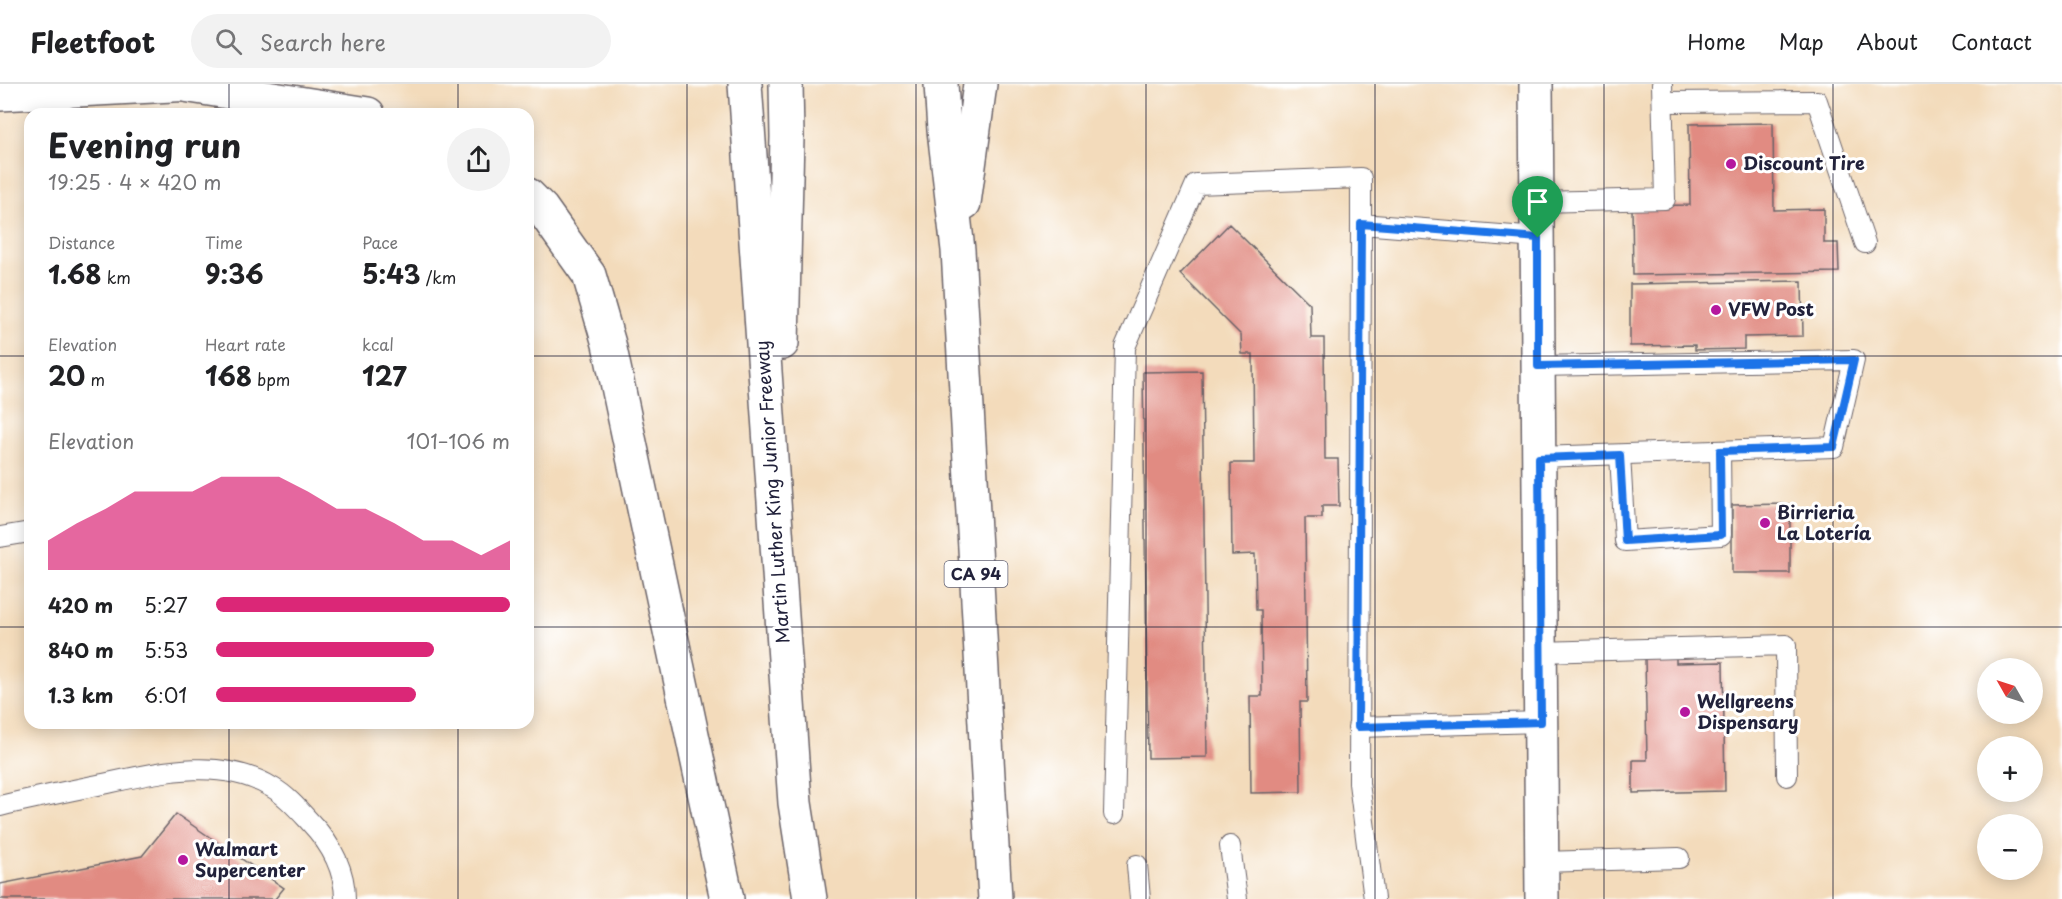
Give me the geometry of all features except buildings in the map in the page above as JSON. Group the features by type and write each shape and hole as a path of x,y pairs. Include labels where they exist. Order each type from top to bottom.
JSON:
{"main road":[{"path":"0,94 192,84"},
{"name":"Martin Luther King Junior Freeway","path":"745,84 795,803 810,899"},
{"path":"777,538 787,137 786,84"},
{"name":"CA 94","path":"941,84 958,250 995,899"},
{"path":"1536,84 1542,899"},
{"path":"184,85 330,108"},
{"path":"958,250 980,87"},
{"path":"534,201 589,275 609,344 727,899"}],"lane":[{"path":"1537,202 1665,199 1663,93 1817,101 1865,243"},
{"path":"1114,814 1125,346 1196,184 1361,178 1359,783 1374,899"},
{"path":"1361,224 1538,238"},
{"path":"1538,366 1854,360 1834,447 1539,458"},
{"path":"1620,455 1625,541 1721,535 1720,451"},
{"path":"0,537 24,533"},
{"path":"1540,652 1786,645 1787,776"},
{"path":"1358,727 1541,722"},
{"path":"0,806 167,771 208,768 236,773 273,788 295,805 322,835 339,865 345,887 345,899"},
{"path":"1230,846 1237,899"},
{"path":"1542,862 1679,858"},
{"path":"1137,865 1140,899"}],"place":[{"name":"Discount Tire","path":"1731,164"},
{"name":"VFW Post","path":"1716,310"},
{"name":"Birrieria La Lotería","path":"1765,523"},
{"name":"Wellgreens Dispensary","path":"1685,712"},
{"name":"Walmart Supercenter","path":"183,860"}],"route":[{"path":"1361,224 1538,238 1538,366 1854,360 1834,447 1720,451 1721,535 1625,541 1620,455 1539,458 1541,722 1358,727 1361,224"}]}
